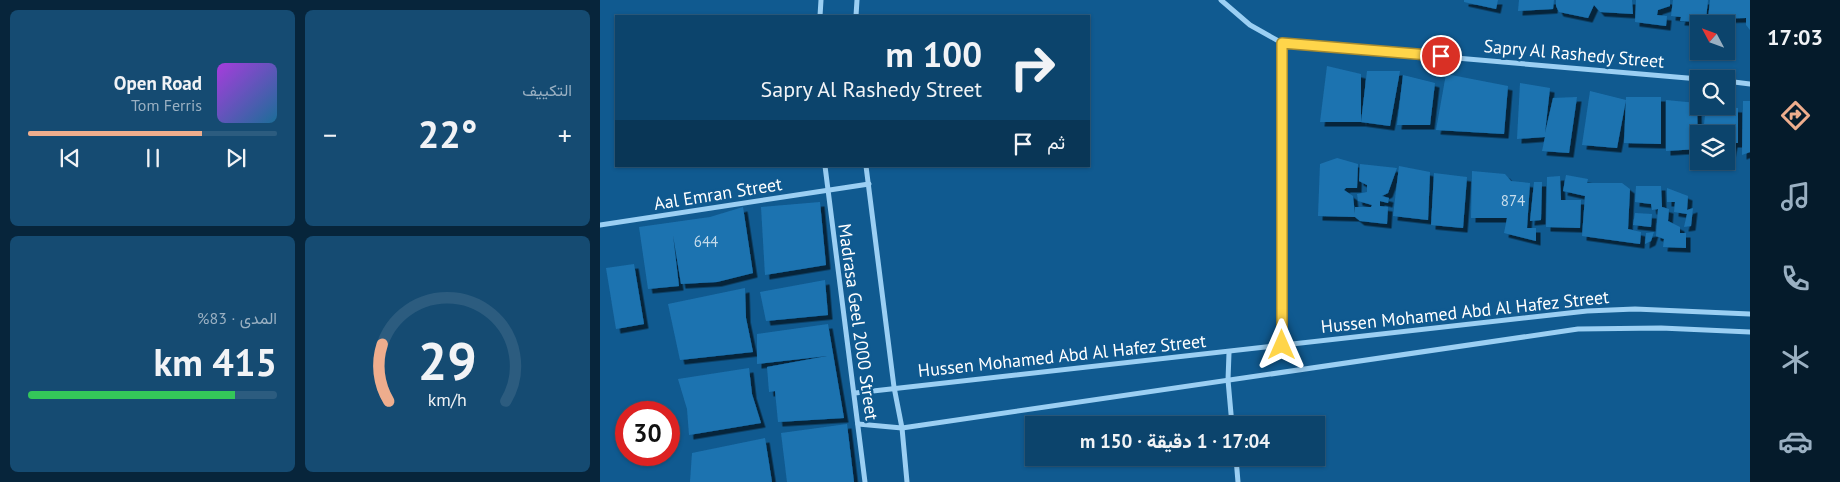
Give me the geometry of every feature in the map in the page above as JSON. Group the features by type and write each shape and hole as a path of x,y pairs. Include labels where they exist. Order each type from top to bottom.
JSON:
{"street":[{"path":"820,15 821,0"},
{"path":"856,15 857,0"},
{"name":"Sapry Al Rashedy Street","path":"1221,0 1250,25 1282,43 1690,78"},
{"path":"1282,43 1282,345"},
{"path":"1735,83 1750,84"},
{"name":"Madrasa Geel 2000 Street","path":"825,167 865,482"},
{"name":"Madrasa Geel 2000 Street","path":"866,167 894,387 902,428 907,482"},
{"name":"Aal Emran Street","path":"600,226 869,184"},
{"name":"Hussen Mohamed Abd Al Hafez Street","path":"855,392 1229,353 1282,345 1587,311 1634,309 1750,314"},
{"name":"Hussen Mohamed Abd Al Hafez Street","path":"858,424 902,428 1578,329 1660,328 1750,332"},
{"path":"1229,353 1228,380 1231,416"},
{"path":"1237,466 1238,482"}],"building":[{"path":"1464,0 1498,0 1496,9 1464,2"},
{"path":"1519,0 1554,0 1553,9 1518,11"},
{"path":"1556,0 1632,0 1633,14 1600,12 1594,5 1588,18 1559,12"},
{"path":"1636,0 1670,0 1670,6 1658,10 1657,15 1667,16 1666,26 1635,22"},
{"path":"1673,0 1708,0 1706,15 1690,15 1690,21 1680,21 1681,17 1671,16"},
{"path":"1710,0 1750,0 1750,30 1746,25 1746,18 1735,18 1735,15 1708,15"},
{"path":"1327,66 1361,74 1361,122 1320,122"},
{"path":"1367,71 1400,71 1390,126 1361,122"},
{"path":"1446,74 1508,86 1504,134 1436,130"},
{"path":"1403,75 1435,83 1430,125 1397,125"},
{"path":"1520,83 1550,88 1545,133 1553,98 1577,97 1569,153 1542,151 1545,137 1517,139"},
{"path":"1590,91 1626,100 1617,148 1582,145"},
{"path":"1626,97 1661,97 1661,144 1624,143"},
{"path":"1666,100 1690,102 1690,115 1697,115 1697,125 1690,125 1690,150 1666,151"},
{"path":"1743,101 1750,101 1750,152 1742,155"},
{"path":"1735,108 1738,108 1738,143 1735,143 1735,125 1704,125 1705,115 1735,115"},
{"path":"1337,158 1358,164 1357,188 1346,188 1344,190 1353,196 1355,214 1355,207 1371,207 1372,205 1358,201 1357,194 1367,192 1367,185 1359,181 1360,164 1397,168 1388,193 1382,196 1389,198 1388,203 1380,201 1380,206 1388,207 1387,224 1360,221 1355,217 1318,216 1320,164"},
{"path":"1399,166 1430,172 1428,220 1393,216"},
{"path":"1472,171 1505,174 1511,181 1530,183 1527,228 1536,228 1536,241 1504,233 1507,218 1471,218"},
{"path":"1434,173 1467,177 1463,228 1431,225"},
{"path":"1566,175 1588,179 1587,183 1622,183 1630,189 1628,229 1641,232 1640,244 1582,236 1585,196 1563,191"},
{"path":"1560,176 1561,200 1581,200 1580,228 1546,227 1547,177"},
{"path":"1534,182 1542,182 1541,220 1530,221"},
{"path":"1636,186 1661,186 1662,207 1669,209 1668,221 1680,227 1680,233 1686,233 1686,248 1663,247 1664,239 1656,236 1658,209 1652,210 1651,204 1635,202"},
{"path":"1667,188 1688,196 1687,210 1693,208 1691,226 1684,227 1687,214 1674,212 1675,202 1667,202"},
{"path":"820,202 826,265 765,275 761,207"},
{"path":"743,207 753,273 717,282 681,284 673,235 679,286 648,289 639,227 710,217"},
{"path":"1635,213 1652,214 1651,227 1633,225"},
{"path":"1654,232 1651,241 1645,244 1646,233"},
{"path":"634,264 644,324 616,329 606,268"},
{"path":"825,280 828,315 766,321 760,292"},
{"path":"745,288 746,318 753,352 680,360 668,304"},
{"path":"828,324 844,418 778,422 775,391 769,392 767,367 827,356 757,364 757,334"},
{"path":"749,368 752,394 761,423 689,435 687,409 678,379"},
{"path":"847,424 854,482 787,482 781,433"},
{"path":"765,438 772,482 690,482 692,453"}],"route":[{"path":"1282,345 1282,43 1441,56"}]}
